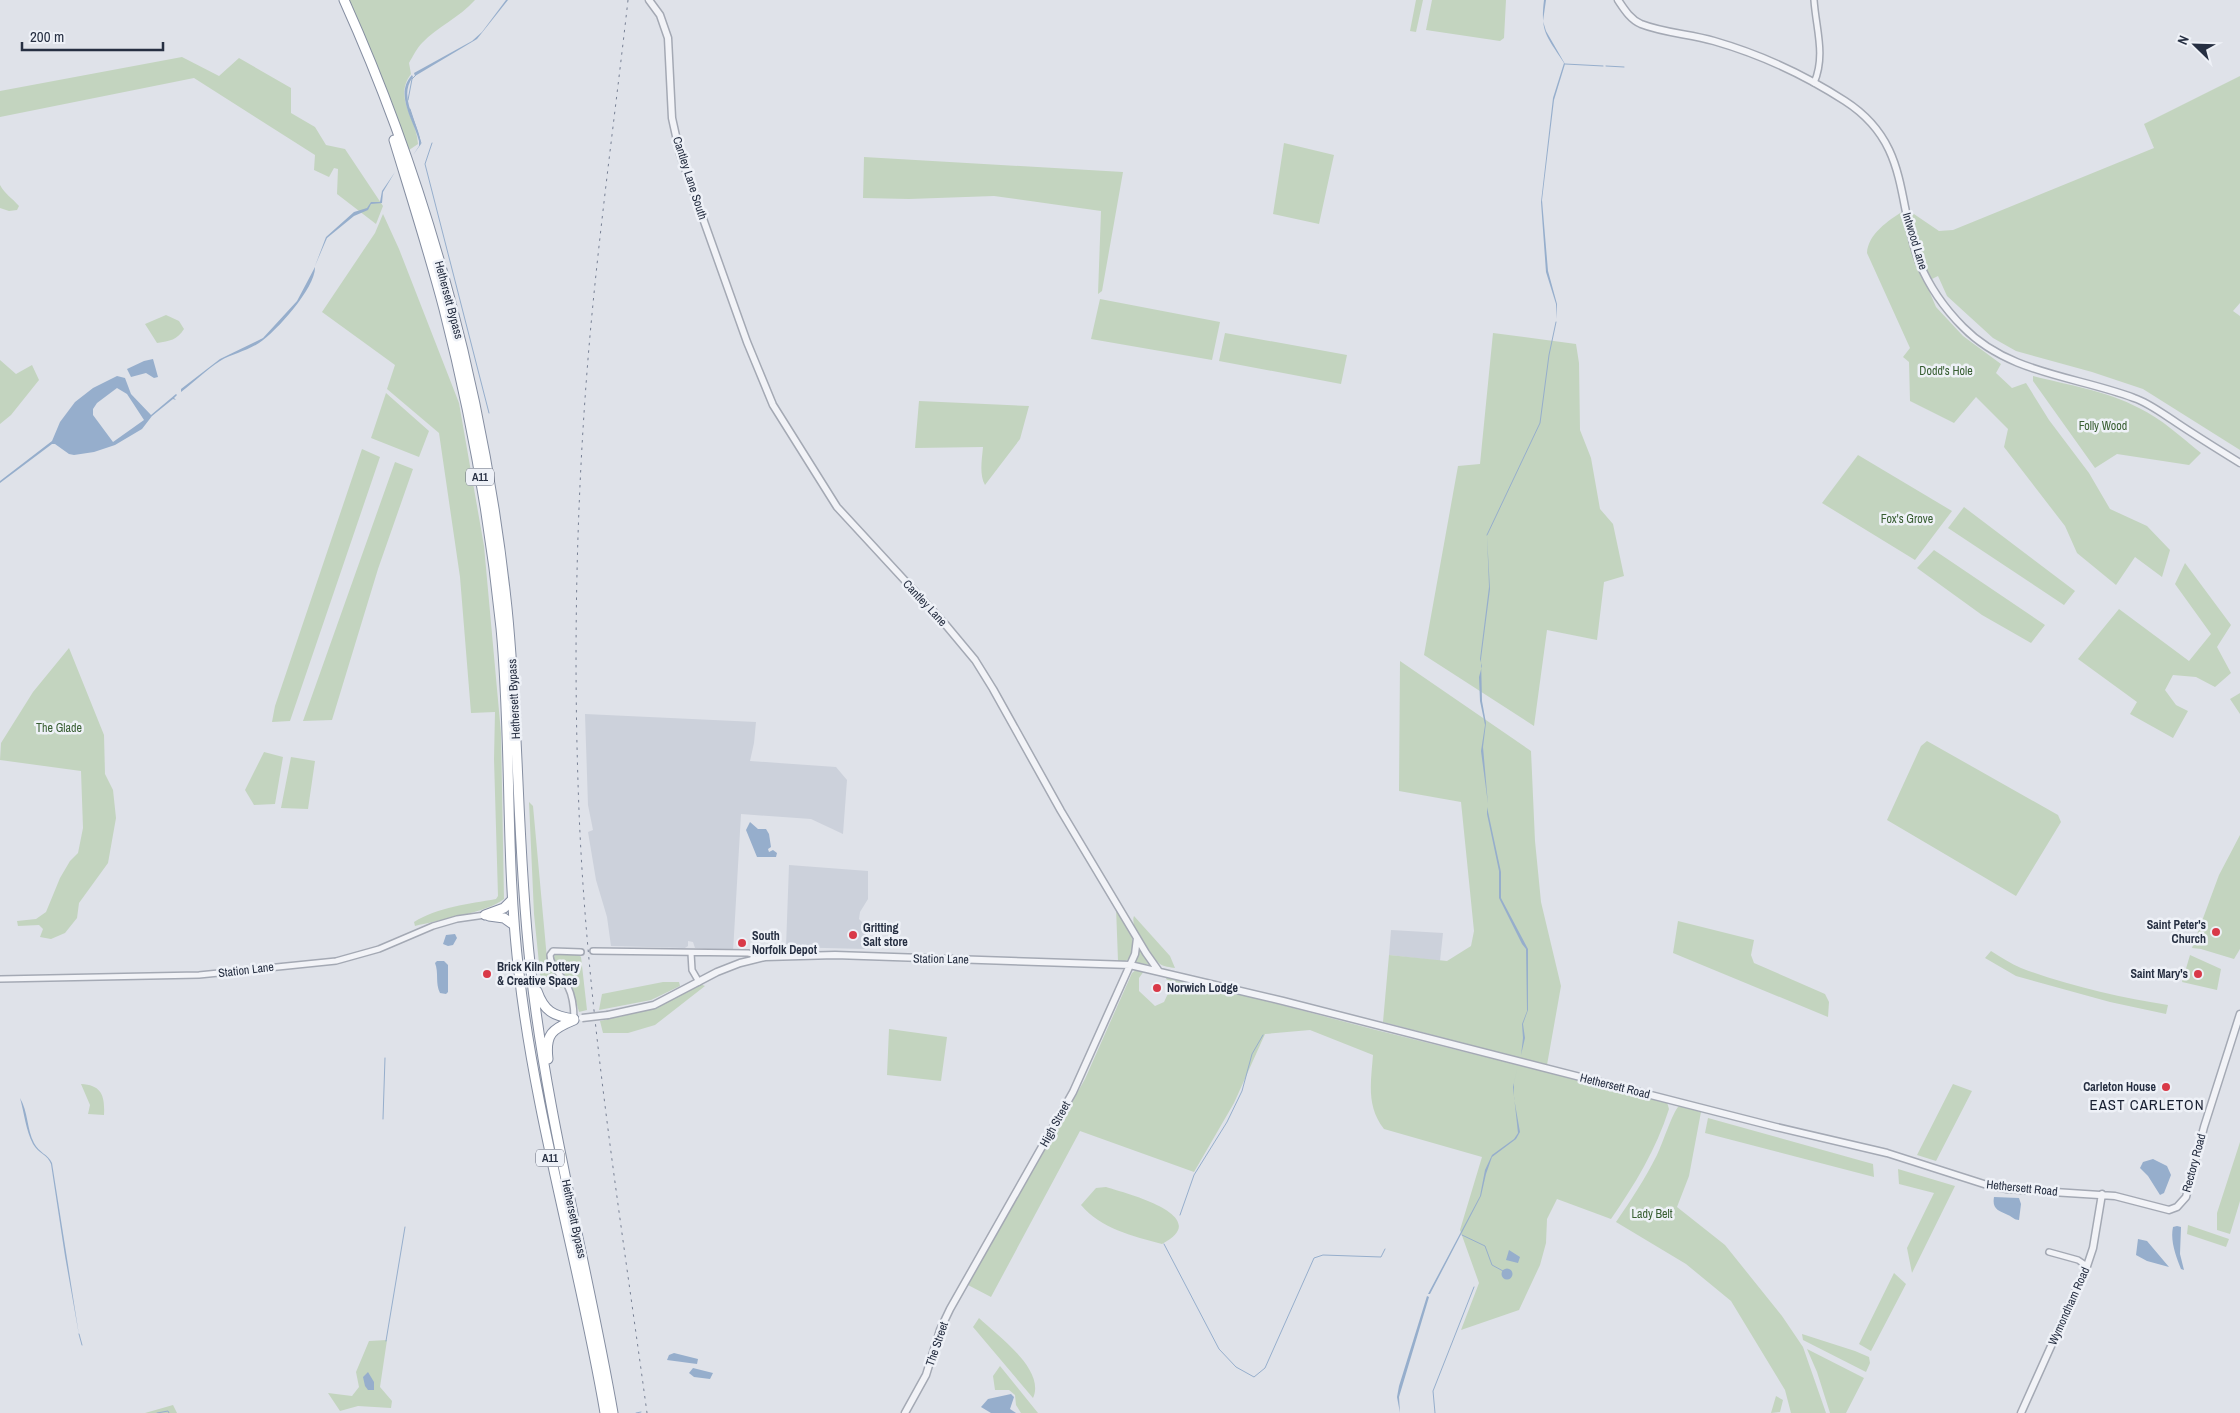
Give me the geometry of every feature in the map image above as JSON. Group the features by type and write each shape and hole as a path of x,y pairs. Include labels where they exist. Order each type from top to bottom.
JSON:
{"highway":[{"name":"Hethersett Bypass","path":"343,0 391,129 443,308 473,438 486,513 502,635 507,729 509,850 514,925 523,1009 538,1100 587,1318 605,1413"},
{"name":"Hethersett Bypass","path":"343,0 370,59 418,190 451,304 482,438 495,516 512,657 520,846 530,963 549,1098 600,1341 613,1413"},
{"path":"485,915 504,908 512,900"},
{"path":"485,915 504,918 514,925"},
{"name":"A11","path":"530,963 537,992 545,1008 555,1015 578,1019"},
{"name":"A11","path":"549,1098 548,1042 555,1028 578,1019"}],"street":[{"name":"Cantley Lane South","path":"649,0 660,15 668,38 672,118 678,148 720,268"},
{"name":"Intwood Lane","path":"1618,0 1630,16 1640,24 1712,40 1734,47 1814,83 1847,102 1864,116 1887,145 1896,163 1908,223 1920,263 1937,296 1973,336 2007,359 2136,398 2240,463"},
{"path":"1814,0 1820,40 1820,56 1814,83"},
{"name":"Cantley Lane","path":"720,268 760,377 773,405 807,462 837,507 855,529 945,624 976,660 1061,812 1158,970"},
{"name":"Station Lane","path":"0,979 199,975 336,960 379,949 433,926 457,919 485,915"},
{"path":"1130,965 1135,954 1137,938"},
{"path":"578,1019 568,987 553,965 550,955 553,951 582,952"},
{"name":"Station Lane","path":"593,951 691,954 748,953 753,954 753,959"},
{"path":"691,954 692,970 699,982"},
{"name":"Station Lane","path":"578,1019 608,1015 654,1005 717,972 753,959 786,955 1130,965"},
{"name":"Hethersett Road","path":"1130,965 1158,970 1776,1128 1887,1153 1987,1186 2007,1189 2102,1194"},
{"name":"High Street","path":"969,1276 1073,1092 1130,965"},
{"name":"Rectory Road","path":"2102,1194 2169,1210 2181,1205 2186,1197 2205,1124 2240,1014"},
{"name":"Wymondham Road","path":"2021,1413 2087,1266 2093,1248 2102,1194"},
{"path":"2049,1252 2078,1260 2087,1266"},
{"name":"The Street","path":"905,1413 926,1374 940,1330 969,1276"}],"shaded area":[{"path":"585,714 756,722 750,761 836,767 847,780 843,834 811,819 741,814 733,952 695,948 693,942 688,941 688,946 685,948 611,946 607,917 596,880 588,832 593,830 588,805"},
{"path":"789,865 868,871 868,899 860,912 859,919 866,926 865,949 786,947"},
{"path":"1391,930 1443,933 1440,961 1389,955"}],"green space":[{"path":"349,0 475,0 428,37 418,47 409,63 411,74 404,92 407,109 417,135 418,144 409,150"},
{"path":"1416,0 1423,0 1416,32 1410,31"},
{"path":"1432,0 1506,0 1504,38 1500,41 1426,30"},
{"path":"182,57 219,76 239,58 291,88 291,113 315,127 326,145 345,149 383,206 376,224 337,194 338,169 334,168 329,177 314,170 315,155 194,78 0,117 0,91"},
{"path":"2240,76 2240,303 2233,311 2240,316 2240,450 2143,389 2092,372 2016,351 1993,338 1947,296 1938,276 1930,280 1916,242 1908,210 1939,231 1953,230 2154,148 2144,124"},
{"path":"1284,143 1334,155 1319,224 1273,214"},
{"path":"864,157 1123,172 1102,291 1098,294 1101,211 994,196 909,199 863,198"},
{"path":"0,185 19,206 17,210 9,211 0,208"},
{"name":"Dodd's Hole","path":"1903,211 1911,248 1936,307 1963,336 2001,364 1996,373 2012,388 2026,383 2049,420 2089,473 2110,509 2147,526 2170,550 2162,577 2135,557 2116,585 2077,553 2065,526 2004,447 2008,429 1976,397 1954,423 1910,401 1909,362 1903,357 1910,348 1867,253 1868,246 1875,234"},
{"path":"383,214 399,249 459,403 484,546 501,733 504,899 474,912 415,926 414,922 433,913 496,899 498,896 494,759 495,712 471,713 460,577 439,433 387,389 395,365 322,312 375,233"},
{"path":"1100,299 1220,322 1212,360 1091,339"},
{"path":"166,315 179,321 184,329 179,336 166,342 157,343 145,324"},
{"path":"1225,333 1347,355 1341,384 1219,361"},
{"path":"1493,333 1576,344 1579,363 1580,430 1591,458 1600,509 1613,524 1624,576 1604,582 1597,640 1547,630 1534,726 1424,655 1458,466 1480,464"},
{"path":"0,360 16,374 32,365 39,380 11,415 0,424"},
{"name":"Folly Wood","path":"2033,376 2087,389 2127,402 2156,417 2201,453 2189,465 2117,454 2095,468 2033,381"},
{"path":"386,393 429,431 419,457 371,438"},
{"path":"919,401 1029,406 1020,439 985,485 981,472 983,447 915,448"},
{"path":"362,449 380,457 290,721 272,722 275,706"},
{"name":"Fox's Grove","path":"1858,455 1952,511 1915,560 1822,503"},
{"path":"395,462 413,469 378,569 332,720 303,721"},
{"name":"Fox's Grove","path":"1964,507 2075,591 2064,605 1948,528"},
{"name":"Fox's Grove","path":"1934,550 2045,625 2031,643 1982,615 1917,568"},
{"path":"2185,563 2231,625 2217,647 2231,673 2215,687 2196,677 2173,675 2165,690 2176,705 2188,711 2173,738 2130,714 2137,702 2078,659 2119,609 2189,661 2211,634 2175,584"},
{"name":"The Glade","path":"69,648 104,735 105,774 113,790 116,818 108,863 79,903 77,918 65,933 51,939 40,937 43,929 39,925 18,926 17,921 36,919 46,912 60,878 70,861 78,853 83,828 81,771 0,760 1,743 33,692"},
{"path":"1400,661 1531,751 1535,841 1541,902 1561,986 1547,1065 1383,1022 1389,955 1447,961 1471,946 1474,931 1461,802 1399,791"},
{"path":"2240,693 2240,714 2230,699"},
{"path":"1927,741 2058,815 2061,822 2016,896 1887,820 1921,746"},
{"path":"264,752 283,757 275,804 254,805 245,790"},
{"path":"291,757 315,761 308,809 281,808"},
{"path":"529,802 533,806 547,959 565,987 562,988 541,983 534,914"},
{"path":"2240,835 2240,949 2234,959 2192,948 2219,875"},
{"path":"1116,907 1130,931 1133,943 1131,958 1125,961 1118,961"},
{"path":"1134,916 1170,956 1175,968 1162,965 1151,955 1138,934 1133,921"},
{"path":"1678,921 1754,940 1751,955 1754,963 1825,994 1829,1002 1828,1017 1673,953"},
{"path":"1138,945 1152,965 1133,962"},
{"path":"1991,951 2017,966 2056,980 2113,995 2168,1005 2166,1014 2110,1002 2016,976 1985,958"},
{"path":"555,955 579,955 581,957 587,1010 579,1012 572,987 553,959"},
{"path":"2190,955 2221,969 2217,990 2182,982"},
{"path":"1136,970 1144,971 1139,978 1139,991 1155,1006 1164,1002 1173,983 1166,979 1167,975 1376,1030 1667,1102 1669,1109 1658,1139 1644,1166 1611,1219 1557,1199 1547,1219 1546,1243 1540,1265 1519,1310 1461,1330 1479,1283 1460,1230 1482,1157 1384,1129 1374,1112 1372,1103 1373,1055 1310,1030 1265,1034 1234,1103 1194,1172 1080,1131 991,1297 968,1285 1085,1079 1132,973"},
{"path":"663,982 679,982 680,986 651,1000 599,1010 602,994"},
{"path":"700,984 705,986 655,1025 628,1033 603,1033 600,1021 653,1009"},
{"path":"889,1029 947,1037 941,1081 887,1075"},
{"path":"81,1084 94,1087 101,1093 104,1102 104,1115 88,1114 90,1105"},
{"path":"1953,1084 1972,1091 1936,1161 1917,1155"},
{"name":"Lady Belt","path":"1679,1106 1701,1112 1689,1176 1677,1207 1725,1245 1782,1316 1803,1347 1826,1413 1791,1413 1785,1390 1731,1301 1686,1264 1616,1222 1652,1164 1673,1115"},
{"path":"1708,1118 1873,1164 1874,1177 1705,1133"},
{"path":"2240,1142 2240,1201 2230,1234 2217,1230 2217,1213"},
{"path":"1898,1169 1955,1186 1912,1273 1907,1248 1934,1193 1899,1184"},
{"path":"1106,1187 1146,1200 1173,1215 1179,1224 1176,1234 1162,1244 1118,1230 1098,1220 1081,1205 1096,1188"},
{"path":"2188,1225 2229,1239 2226,1247 2187,1234"},
{"path":"1894,1273 1906,1284 1871,1351 1859,1344"},
{"path":"979,1318 1018,1354 1026,1365 1033,1376 1035,1387 1033,1398 973,1327"},
{"path":"1802,1334 1869,1357 1870,1363 1866,1372 1803,1340"},
{"path":"387,1340 380,1387 392,1401 391,1408 358,1406 340,1411 328,1393 352,1396 359,1387 356,1372 369,1341"},
{"path":"1807,1349 1864,1378 1846,1413 1830,1413 1817,1372"},
{"path":"1000,1366 1038,1413 1021,1413 1016,1405 1015,1395 1009,1390 995,1390 993,1376"},
{"path":"1776,1396 1783,1400 1780,1412 1771,1413"},
{"path":"173,1405 177,1413 145,1413"}],"water":[{"path":"506,0 508,0 477,39 415,76 414,73 472,41 482,32"},
{"path":"1544,0 1546,0 1543,20"},
{"path":"1543,22 1546,31 1565,64 1554,100 1542,200 1548,271 1557,304 1557,319 1556,304 1546,272 1541,202 1553,98 1564,63 1549,40 1546,34"},
{"path":"412,75 407,93 408,101 421,144 413,155 419,146 419,141 405,99 407,82"},
{"path":"395,172 383,192 382,203 371,204 368,210 354,216 327,238 315,266 326,237 354,212 367,208 371,202 380,202 382,191"},
{"path":"315,267 314,276 302,297 285,319 267,337 254,346 220,361 181,392 181,389 220,359 263,338 297,301"},
{"path":"153,359 158,377 154,378 146,373 131,377 127,369"},
{"path":"117,376 125,378 131,394 151,415 177,395 174,398 176,400 173,399 152,416 142,429 115,445 94,452 74,455 52,444 0,483 0,481 52,441 60,422 75,402 93,388","holes":["117,388 127,394 144,420 113,442 93,415 93,409 97,403"]},
{"path":"1487,536 1490,589 1481,663 1489,587"},
{"path":"1481,669 1482,701 1486,723 1483,747 1488,804 1481,751 1485,725 1480,701 1479,677"},
{"path":"1487,807 1501,872 1501,898 1528,949 1528,1010 1523,1024 1525,1038 1521,1055 1522,1024 1527,1011 1526,949 1499,898 1499,871"},
{"path":"750,822 758,829 766,829 769,834 771,847 768,849 769,852 773,850 777,853 776,857 757,857 746,830"},
{"path":"455,934 457,938 453,945 443,944 446,935"},
{"path":"437,961 444,961 448,965 448,992 446,994 440,993 437,982 435,963"},
{"path":"20,1098 25,1109 34,1143 48,1157 52,1163 79,1335 51,1164 48,1158 37,1150 33,1144"},
{"path":"1515,1101 1520,1132 1516,1139 1492,1157 1481,1196 1430,1294 1428,1294 1480,1196 1485,1170 1492,1155 1514,1139 1518,1133"},
{"path":"2153,1159 2167,1166 2171,1175 2164,1193 2160,1195 2148,1176 2140,1168 2143,1162"},
{"path":"1994,1197 2019,1198 2021,1204 2019,1220 1996,1209"},
{"path":"2173,1227 2181,1227 2180,1254 2184,1270 2181,1269 2173,1243"},
{"path":"2138,1239 2147,1241 2169,1267 2147,1261 2136,1255"},
{"path":"1509,1250 1520,1257 1518,1263 1506,1260"},
{"path":"1507,1268 1513,1274 1507,1280 1501,1274"},
{"path":"1427,1296 1429,1297 1399,1397 1400,1413 1397,1397 1399,1386"},
{"path":"674,1353 698,1359 697,1364 667,1360 669,1355"},
{"path":"693,1368 713,1373 710,1379 694,1377 689,1373"},
{"path":"368,1372 374,1382 374,1390 368,1390 365,1386 363,1377"},
{"path":"1011,1394 1014,1397 1010,1409 1016,1413 991,1413 981,1407 988,1399"}],"waterway":[{"path":"1565,64 1603,66"},
{"path":"1606,66 1624,67"},
{"path":"408,100 412,79 417,74"},
{"path":"410,109 421,143"},
{"path":"432,143 425,164 489,413"},
{"path":"1487,535 1540,423 1549,355 1556,322"},
{"path":"1180,1215 1194,1175 1227,1122 1242,1091 1252,1054 1263,1035"},
{"path":"383,1119 385,1058"},
{"path":"386,1341 405,1227"},
{"path":"1462,1235 1485,1246 1492,1265 1503,1271"},
{"path":"1164,1244 1219,1349 1236,1367 1254,1377 1265,1368 1314,1258 1323,1255 1381,1257 1385,1249"},
{"path":"1435,1413 1433,1391 1474,1287"},
{"path":"79,1334 82,1345"},
{"path":"157,1413 168,1411 169,1413"},
{"path":"636,1413 641,1412"}],"railway":[{"path":"628,0 597,260 589,347 581,463 576,695 579,811 589,962 606,1112 647,1413"}],"place":[{"name":"Saint Peter's Church","path":"2216,932"},
{"name":"Gritting Salt store","path":"853,935"},
{"name":"South Norfolk Depot","path":"742,943"},
{"name":"Brick Kiln Pottery & Creative Space","path":"487,974"},
{"name":"Saint Mary's","path":"2198,974"},
{"name":"Norwich Lodge","path":"1157,988"},
{"name":"Carleton House","path":"2166,1087"}],"district":[{"name":"EAST CARLETON","path":"2147,1105"}]}
